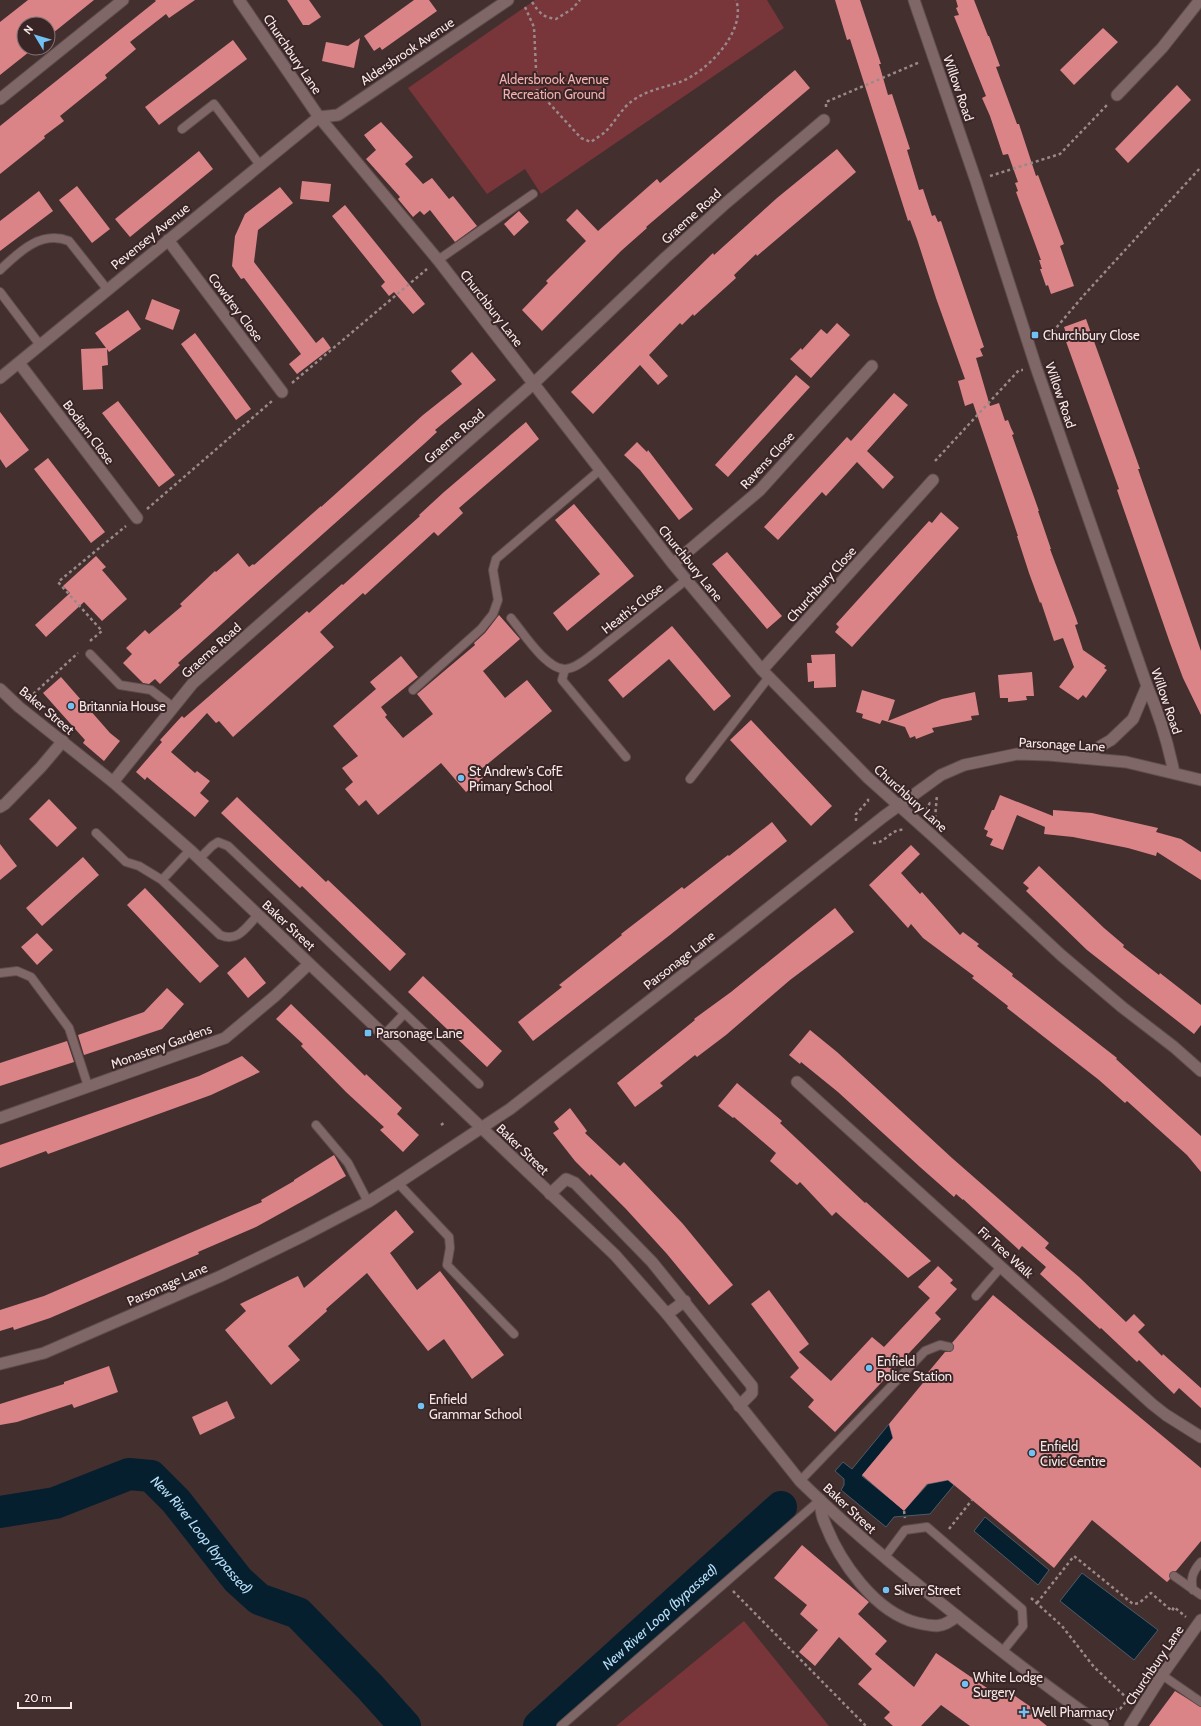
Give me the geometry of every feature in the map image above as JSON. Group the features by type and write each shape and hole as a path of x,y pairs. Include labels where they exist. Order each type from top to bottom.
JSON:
{"street":[{"path":"0,99 121,0"},
{"name":"Churchbury Lane","path":"239,0 319,117 438,260 673,564 765,674 862,773 935,838 1061,955 1122,1007 1174,1047 1201,1071"},
{"name":"Aldersbrook Avenue","path":"319,117 338,115 508,0"},
{"name":"Willow Road","path":"914,0 976,181 1036,367 1167,740 1174,773"},
{"path":"1117,95 1162,48 1200,0"},
{"name":"Pevensey Avenue","path":"0,378 319,117"},
{"name":"Graeme Road","path":"112,782 193,683 533,384 665,258 824,120"},
{"name":"Cowdrey Close","path":"168,240 282,392"},
{"name":"Bodiam Close","path":"19,362 137,518"},
{"name":"Ravens Close","path":"673,564 760,490 872,366"},
{"name":"Churchbury Close","path":"765,674 933,480"},
{"path":"1080,758 1111,740 1134,719 1147,686"},
{"name":"Baker Street","path":"0,689 19,707 112,782 190,850 615,1255 668,1314 739,1406 800,1481 884,1558 957,1616"},
{"path":"0,807 5,804 36,772 63,741"},
{"name":"Parsonage Lane","path":"0,1364 44,1353 207,1282 303,1236 368,1202 527,1096 898,806 942,775 964,766 1017,754 1049,755 1126,762 1174,773"},
{"path":"1174,773 1201,780"},
{"name":"Monastery Gardens","path":"0,1118 225,1038 275,996 309,964"},
{"name":"Fir Tree Walk","path":"798,1082 1152,1404 1166,1415 1201,1437"},
{"name":"Baker Street","path":"550,1194 566,1179 576,1183 652,1262 752,1386 752,1393 739,1406"},
{"path":"668,1314 684,1301"},
{"path":"820,1500 823,1520 842,1558 859,1582 885,1607 908,1620 931,1626 948,1624 957,1616 1002,1652 1103,1726"},
{"name":"Churchbury Lane","path":"1130,1726 1162,1674 1199,1623"}],"lane":[{"path":"182,129 214,104 260,165"},
{"path":"438,260 533,194"},
{"path":"0,270 14,256 30,245 45,238 60,238 68,241 107,289"},
{"path":"0,292 40,345"},
{"path":"413,690 481,629 493,614 498,600 493,570 496,559 600,470"},
{"name":"Heath's Close","path":"565,669 578,665 593,654 686,580"},
{"path":"511,618 546,661 565,669 562,680 626,757"},
{"path":"90,654 120,685 151,690 173,707"},
{"path":"690,779 765,674"},
{"path":"96,833 126,862 139,866 162,880 220,935 227,938 233,938 258,915"},
{"path":"199,859 218,842 228,846 479,1084"},
{"path":"162,880 190,850"},
{"path":"0,973 17,971 31,977 70,1028 88,1086"},
{"path":"384,1036 404,1014"},
{"path":"316,1125 348,1163 368,1202"},
{"path":"398,1183 449,1237 450,1248 447,1265 514,1334"},
{"path":"976,1296 1001,1267"},
{"path":"800,1481 925,1351 940,1345 949,1347"},
{"path":"561,1726 820,1500"},
{"path":"884,1558 905,1530 927,1527 1022,1609 1023,1626 1002,1652"},
{"path":"1193,1590 1191,1581 1192,1576 1201,1562"},
{"path":"1174,1576 1201,1595"},
{"path":"1162,1674 1201,1702"}],"path":[{"path":"532,2 539,12 546,18 556,19 572,9 580,0"},
{"path":"525,7 534,27 537,90 581,138 591,142 605,132 631,102 646,92 681,82 698,71 717,55 728,42 734,27 738,8 736,0"},
{"path":"824,120 826,102 934,57"},
{"path":"976,181 1060,154 1117,95"},
{"path":"1045,341 1084,295 1201,167"},
{"path":"84,647 102,631 58,582 137,518 282,392 438,260"},
{"path":"935,460 1019,370 1026,371"},
{"path":"19,707 79,652"},
{"path":"856,815 865,807 868,801 872,804"},
{"path":"922,815 930,803 933,803"},
{"path":"877,843 894,831 902,829 905,830"},
{"path":"442,1125 445,1122"},
{"path":"949,1529 972,1500"},
{"path":"904,1510 905,1518"},
{"path":"1037,1603 1074,1556 1133,1604 1139,1603 1151,1593 1172,1611 1174,1607 1199,1623"},
{"path":"725,1583 866,1726"},
{"path":"1104,1712 1107,1708 1110,1710 1120,1709 1128,1699"}],"green space":[{"name":"Aldersbrook Avenue Recreation Ground","path":"535,0 767,0 784,28 541,194 525,169 487,194 408,88"},
{"path":"744,1621 829,1726 616,1726"}],"water":[{"path":"889,1424 893,1438 862,1476 904,1510 928,1484 948,1480 954,1485 930,1514 894,1517 886,1527 841,1490 844,1485 844,1479 835,1471 843,1462 852,1469"},
{"path":"985,1517 1049,1570 1038,1585 974,1531"},
{"path":"1082,1573 1158,1630 1134,1660 1060,1601"}],"building":[{"path":"28,0 94,0 56,31 56,16 16,16 16,56 24,56 0,75 0,22"},
{"path":"155,0 195,0 169,18 166,14 130,42 136,49 105,75 107,78 60,116 64,121 44,136 45,138 0,174 0,126 156,1"},
{"path":"287,0 309,0 321,17 309,25 303,25"},
{"path":"414,0 429,0 437,11 382,50 380,47 374,51 364,36"},
{"path":"835,0 860,0 881,64 879,64 888,95 892,94 910,149 907,150 919,190 923,189 932,216 935,215 938,222 941,221 984,347 980,349 983,356 976,358 990,406 999,403 1005,421 1008,420 1014,434 1012,435 1039,511 1050,549 1078,624 1075,625 1083,650 1106,666 1104,668 1107,670 1086,698 1083,695 1078,700 1059,687 1074,667 1063,638 1054,641 1041,602 1040,603 1029,573 973,403 965,406 958,381 965,379 917,239 910,220 908,221 850,39 847,40"},
{"path":"956,0 974,0 989,36 1000,66 996,67 1017,124 1019,124 1036,176 1038,175 1064,244 1060,246 1074,286 1051,294 1048,285 1046,286 1040,269 1042,269 1039,260 1041,260 1016,192 1018,191 1015,183 1018,182 1008,154 1003,155 990,116 982,98 986,96 954,16 959,15 956,8 958,7"},
{"path":"1103,28 1118,42 1074,85 1060,70"},
{"path":"360,38 354,68 322,61 326,42 348,46"},
{"path":"233,40 247,59 159,125 145,107"},
{"path":"795,70 810,88 646,227 647,228 621,251 542,331 522,310 548,283 546,281 586,241 566,220 577,209 598,231 657,179 660,183"},
{"path":"1177,85 1191,100 1128,163 1115,149"},
{"path":"381,122 413,157 405,164 423,184 432,178 449,199 453,196 477,226 455,242 430,210 424,215 420,211 413,217 398,199 400,197 366,159 376,150 364,135"},
{"path":"837,149 856,172 757,256 756,254 734,275 736,278 694,316 693,314 682,325 680,323 649,355 668,376 658,385 640,365 593,414 571,392 713,253 714,255 777,198"},
{"path":"199,151 213,169 130,237 115,219"},
{"path":"302,181 331,184 329,202 300,199"},
{"path":"77,186 110,229 92,243 59,200"},
{"path":"280,187 293,203 258,230 254,262 316,343 323,337 331,348 297,374 289,364 301,354 244,278 241,279 232,266 235,236 245,214"},
{"path":"39,191 53,211 0,251 0,221"},
{"path":"345,205 425,304 413,314 394,292 389,296 381,286 385,282 332,216"},
{"path":"519,211 529,222 514,236 504,224"},
{"path":"152,299 180,310 173,330 145,319"},
{"path":"128,310 141,329 109,352 107,349 108,365 102,366 103,389 83,390 81,349 106,348 95,333"},
{"path":"1086,319 1140,469 1138,469 1201,651 1201,715 1183,678 1170,643 1117,490 1119,489 1064,336 1067,336 1064,327"},
{"path":"837,323 850,335 811,378 790,359 801,348 802,350 821,329 827,334"},
{"path":"195,333 251,409 236,420 181,344"},
{"path":"472,352 496,380 435,430 437,432 424,444 178,663 180,665 160,684 155,679 149,684 143,683 123,663 132,654 126,648 145,630 149,634 182,606 180,604 215,571 216,572 238,553 249,567 253,564 254,565 423,415 462,384 451,371"},
{"path":"796,375 810,387 728,477 715,465"},
{"path":"894,393 908,405 867,451 894,477 883,489 857,462 826,496 822,492 778,540 764,527 847,437 851,441"},
{"path":"118,401 175,475 159,487 102,413"},
{"path":"0,412 29,450 6,468 0,459"},
{"path":"526,422 539,439 459,508 463,513 438,536 434,532 365,595 363,593 320,632 334,647 233,737 219,721 216,723 207,713 171,752 195,773 197,771 210,781 200,793 209,801 195,817 147,777 145,780 136,772 162,742 160,740 182,716 184,718 307,611 309,613 342,584 343,585 420,516 419,515 444,492"},
{"path":"637,442 647,452 648,450 693,509 679,520 640,470 624,455"},
{"path":"48,458 105,532 91,543 34,469"},
{"path":"574,504 634,576 567,631 553,613 600,574 555,520"},
{"path":"941,512 959,528 852,647 835,632 839,627 836,624 929,521 932,523"},
{"path":"727,552 782,616 767,629 712,564"},
{"path":"96,556 106,567 102,570 127,599 102,621 84,602 46,637 35,625 70,593 63,586"},
{"path":"499,615 520,639 483,671 505,698 527,680 552,711 479,771 484,777 466,792 441,763 378,815 366,800 359,806 345,789 353,782 342,768 358,756 333,726 376,689 370,682 401,656 418,677 381,707 387,715 385,717 403,738 433,714 417,694 475,645 474,643 485,633"},
{"path":"672,626 731,696 714,711 669,659 623,698 608,680"},
{"path":"835,654 836,687 814,688 814,681 808,682 807,663 812,663 811,655"},
{"path":"1032,672 1034,696 1026,696 1027,700 1008,702 1008,698 1000,698 998,675"},
{"name":"Britannia House","path":"61,677 110,733 120,741 104,761 83,743 85,740 43,693"},
{"path":"862,690 895,700 888,721 942,699 975,692 979,715 971,716 972,720 932,728 934,732 916,739 915,736 910,738 905,727 882,720 880,724 862,718 863,714 856,712"},
{"path":"751,720 832,806 811,826 730,740"},
{"path":"1000,795 1053,816 1053,810 1092,813 1158,828 1156,832 1181,839 1201,852 1201,880 1157,852 1156,856 1128,848 1073,837 1044,834 1045,827 1017,815 1003,850 990,845 993,839 986,836 988,831 984,829"},
{"path":"237,797 326,882 328,880 406,954 390,971 302,886 300,888 221,813"},
{"path":"49,799 77,828 57,847 29,819"},
{"path":"772,822 787,841 670,935 533,1041 518,1022 562,987 559,985 622,935 621,934 682,887 684,889 728,855 729,856"},
{"path":"0,844 17,866 0,880"},
{"path":"911,845 920,854 901,873 920,894 922,892 960,935 963,932 979,944 977,946 1013,974 1012,976 1117,1058 1116,1059 1201,1136 1201,1172 1187,1155 1127,1101 1125,1103 1099,1080 1007,1008 1008,1006 972,978 974,976 923,938 911,924 908,928 869,885"},
{"path":"83,857 99,875 42,926 26,908"},
{"path":"1039,866 1124,945 1123,947 1159,975 1160,973 1201,1005 1201,1025 1194,1034 1087,950 1026,891 1029,888 1023,883"},
{"path":"145,888 219,966 200,983 127,905"},
{"path":"835,908 854,932 790,980 726,1035 697,1057 695,1055 660,1083 663,1086 635,1107 617,1083 695,1020 694,1019 731,992"},
{"path":"37,933 53,950 37,965 21,947"},
{"path":"245,957 266,983 248,998 227,973"},
{"path":"423,976 502,1051 487,1067 408,992"},
{"path":"167,988 184,1004 162,1029 84,1055 78,1035 144,1012"},
{"path":"291,1004 365,1076 366,1074 402,1108 397,1114 419,1135 403,1152 380,1130 384,1127 346,1092 301,1046 303,1044 276,1019"},
{"path":"810,1030 837,1052 952,1158 1049,1243 1045,1248 1079,1277 1126,1322 1134,1314 1145,1325 1138,1332 1162,1356 1163,1354 1201,1388 1201,1408 1179,1388 1174,1394 1139,1360 1137,1362 1040,1274 1046,1267 1022,1246 1019,1250 963,1199 956,1194 954,1197 838,1092 801,1062 800,1064 789,1055"},
{"path":"67,1041 74,1062 0,1086 0,1063"},
{"path":"242,1056 260,1072 211,1095 48,1154 46,1151 0,1168 0,1145 199,1076"},
{"path":"737,1083 782,1121 780,1123 865,1203 866,1202 931,1261 908,1278 836,1212 832,1216 800,1182 797,1185 770,1161 776,1153 734,1117 733,1118 718,1106"},
{"path":"570,1108 587,1131 585,1133 620,1166 624,1162 683,1224 733,1285 709,1305 667,1254 626,1209 591,1174 590,1176 575,1161 553,1133 559,1129 554,1122"},
{"path":"334,1155 346,1176 256,1227 198,1252 199,1254 50,1318 14,1330 13,1327 0,1331 0,1310 44,1296 262,1202 261,1200"},
{"path":"396,1210 414,1232 390,1253 417,1290 440,1271 504,1355 472,1379 444,1339 428,1351 367,1273 326,1309 327,1311 288,1346 300,1360 271,1385 225,1330 246,1311 240,1304 298,1276 304,1288"},
{"name":"Enfield Police Station","path":"938,1266 953,1280 950,1283 957,1289 935,1313 941,1319 835,1432 808,1407 814,1400 790,1377 799,1368 751,1304 769,1290 809,1344 799,1352 831,1381 872,1337 884,1347 930,1298 918,1287"},
{"name":"Enfield Civic Centre","path":"993,1295 1201,1468 1201,1541 1176,1571 1170,1573 1170,1579 1167,1582 1092,1520 1054,1568 948,1480 927,1484 904,1511 862,1475 893,1438 889,1424 927,1378 925,1376 945,1352 950,1352 953,1350 954,1346 952,1343"},
{"path":"109,1366 118,1392 74,1408 72,1404 17,1422 0,1425 0,1404 64,1384 64,1382"},
{"path":"227,1401 235,1418 200,1435 192,1417"},
{"path":"802,1545 869,1602 858,1614 887,1641 875,1654 914,1687 936,1653 1003,1699 1009,1692 1034,1709 1031,1713 1047,1726 970,1726 941,1705 921,1726 893,1726 884,1718 890,1712 858,1684 872,1669 839,1637 815,1666 799,1652 818,1630 800,1614 807,1605 774,1578"},
{"path":"1175,1691 1201,1707 1201,1726 1149,1726"}],"waterway":[{"name":"New River Loop (bypassed)","path":"0,1512 55,1503 129,1474 151,1476 176,1501 238,1580 259,1599 298,1613 370,1687 405,1726"},
{"name":"New River Loop (bypassed)","path":"539,1726 781,1507"}],"place":[{"name":"Churchbury Close","path":"1035,335"},
{"name":"Britannia House","path":"71,706"},
{"name":"St Andrew's CofE Primary School","path":"461,778"},
{"name":"Parsonage Lane","path":"368,1033"},
{"name":"Enfield Police Station","path":"869,1368"},
{"name":"Enfield Grammar School","path":"421,1406"},
{"name":"Enfield Civic Centre","path":"1032,1453"},
{"name":"Silver Street","path":"886,1590"},
{"name":"White Lodge Surgery","path":"965,1684"},
{"name":"Well Pharmacy","path":"1024,1712"}]}
